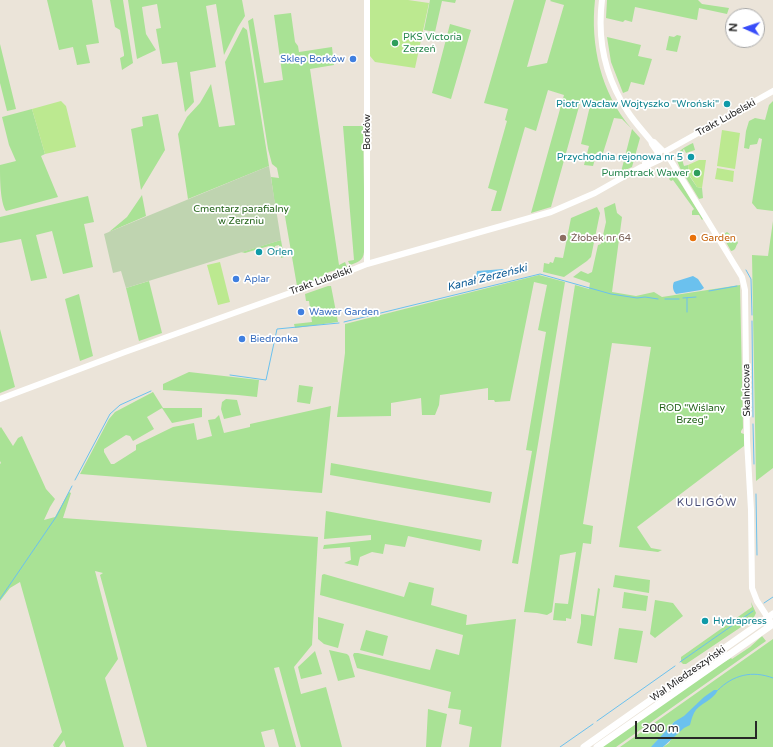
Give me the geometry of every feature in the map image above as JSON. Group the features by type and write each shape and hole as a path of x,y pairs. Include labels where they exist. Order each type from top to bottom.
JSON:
{"main road":[{"name":"Wał Miedzeszyński","path":"584,747 771,620"},
{"name":"Wał Miedzeszyński","path":"597,747 771,620"}],"street":[{"name":"Borków","path":"367,0 367,264"},
{"name":"Skalnicowa","path":"602,0 601,24 604,57 611,79 620,99 629,114 651,142 654,142 663,155 675,167 675,170 685,183 742,277 745,290 747,440 751,510 752,588 756,601 771,620"},
{"name":"Trakt Lubelski","path":"0,399 367,264 551,212 595,193 641,167 644,163 677,148 679,145 773,91"}],"green space":[{"path":"47,0 92,0 99,43 86,45 90,63 77,65 73,47 59,50"},
{"path":"110,0 123,0 133,63 122,70 120,58 124,56 124,54 120,30 115,27"},
{"path":"128,0 242,0 245,16 224,55 216,4 206,6 216,67 190,72 194,102 185,112 177,62 162,64 156,29 161,28 157,4 142,7 146,34 156,50 137,59"},
{"name":"PKS Victoria Zerzeń","path":"370,0 408,0 429,3 415,68 375,62 370,56"},
{"path":"430,0 456,0 455,3 442,1 435,32 424,30"},
{"path":"514,0 546,0 527,67 547,63 564,5 550,1 551,0 595,0 594,34 600,68 612,100 631,128 622,119 614,118 603,153 597,152 593,166 584,165 589,146 581,144 590,106 580,103 551,207 531,213 564,95 548,90 536,131 525,127 501,211 491,211 497,191 488,188 507,121 505,120 508,109 484,103"},
{"path":"607,0 698,0 702,4 729,8 725,8 725,14 699,8 697,20 635,7 632,22 625,20 623,22 606,18"},
{"path":"291,13 295,42 298,46 299,52 332,47 334,65 310,69 339,265 345,262 347,267 329,272 316,280 297,286 283,205 275,206 271,177 279,178 277,168 272,164 268,149 248,21 253,18 264,83 283,80 274,15"},
{"path":"450,24 471,30 451,99 432,93"},
{"path":"243,27 247,30 269,166 188,199 178,134 187,117 200,103 211,84 219,127 235,125 225,62"},
{"path":"677,35 681,36 677,52 666,50 669,36 674,37"},
{"path":"607,37 641,45 638,56 652,59 644,85 631,82 628,91 623,93 611,62"},
{"path":"0,44 16,109 7,111 0,83"},
{"path":"61,101 66,106 76,147 45,154 32,109"},
{"path":"773,101 773,211 757,209 752,203 762,139 759,138 757,144 750,145 749,149 744,148 749,121 755,118 765,120 769,105"},
{"path":"32,109 45,154 41,156 58,197 6,211 1,196 0,165 16,161 9,145 2,117"},
{"path":"158,114 165,150 141,190 131,129 143,126 142,117"},
{"path":"343,126 363,126 365,251 358,262 350,265 348,261 354,260"},
{"path":"632,129 640,138 632,167 621,172"},
{"path":"722,130 740,133 735,169 717,166"},
{"path":"693,143 695,150 686,153 684,149 684,154 681,156 684,166 688,165 690,177 697,187 702,188 703,198 699,199 680,168 676,158 680,151"},
{"name":"Pumptrack Wawer","path":"699,160 706,160 702,188 697,187 690,176 688,165"},
{"name":"Cmentarz parafialny w Zerzniu","path":"269,166 281,240 126,288 121,271 113,273 104,234"},
{"path":"717,168 734,171 733,182 715,179"},
{"path":"672,174 674,174 680,182 703,219 702,220 699,215 692,215 692,211 694,209 673,180 671,181 669,179"},
{"path":"142,195 146,216 109,232 127,217"},
{"path":"88,196 94,222 84,224 93,267 63,274 52,231 36,235 47,278 31,281 21,239 0,243 0,217"},
{"name":"ROD \"Wiślany Brzeg\"","path":"615,203 617,213 622,217 612,292 636,296 654,292 662,297 740,285 743,428 741,433 744,434 744,446 637,527 651,548 662,550 658,552 619,547 651,347 612,343 583,524 593,526 591,544 583,543 571,619 566,618 566,621 553,620 555,603 568,604 576,552 560,555 552,612 547,615 524,612 575,285 589,289 590,283 573,277 581,271 588,274 592,272 598,245 601,244 606,222 604,208"},
{"path":"597,207 600,213 591,257 564,277 543,272 544,263 553,263 555,257 563,258 571,218"},
{"path":"773,221 773,468 756,481 752,255 768,256"},
{"path":"727,232 735,236 738,243 735,249 731,251 722,235"},
{"path":"281,240 284,257 281,258 279,245 275,246 275,251 272,251 269,246 245,253 241,252"},
{"path":"220,262 230,302 218,305 207,265"},
{"path":"539,275 565,282 518,564 512,563 532,451 526,450 546,332 538,330 547,285 534,282 510,401 495,402 494,400 488,400 488,388 440,395 439,405 435,415 422,415 421,398 391,403 391,416 337,417 345,353 345,324"},
{"path":"149,281 162,333 139,341 126,288"},
{"path":"331,286 338,322 295,328 294,324 312,322 309,301 306,301 305,294"},
{"path":"79,294 93,356 80,361 65,299"},
{"path":"0,329 15,387 0,393"},
{"path":"189,372 259,380 257,397 163,390 163,384"},
{"path":"299,385 313,387 310,404 297,402"},
{"path":"153,392 163,408 202,408 202,417 172,423 162,408 147,417 154,429 133,441 130,436 126,435 104,449 104,452 111,464 114,464 136,450 136,445 173,427 194,423 197,440 212,436 208,420 215,419 219,415 224,433 250,427 250,424 331,406 322,493 80,474 109,419 115,412"},
{"path":"226,399 237,400 241,415 224,419 221,409 222,402"},
{"path":"1,427 13,446 18,438 22,436 46,489 55,499 44,520 55,517 69,492 71,493 63,518 318,537 312,645 294,667 301,694 326,687 342,747 301,747 279,667 274,668 296,747 279,747 274,729 261,732 265,747 147,747 100,575 103,573 95,571 118,659 105,678 124,747 66,747 64,740 59,747 54,747 53,745 62,732 20,582 10,588 0,601"},
{"path":"331,463 492,492 490,503 330,475"},
{"path":"326,511 482,540 480,551 408,536 405,547 385,544 383,554 372,552 360,557 358,566 344,563 351,560 350,547 323,549 324,545 371,540 371,535 324,539"},
{"path":"324,574 404,597 409,582 434,588 431,605 467,615 466,625 516,619 501,747 469,747 472,727 459,724 461,710 448,708 451,692 357,668 353,655 354,653 358,653 430,670 436,649 459,655 463,635 320,595 322,575"},
{"path":"615,575 650,580 649,593 613,587"},
{"path":"598,588 600,589 592,646 577,643 581,623 581,614 594,616"},
{"path":"624,592 648,596 646,611 622,608"},
{"path":"655,600 673,603 683,616 655,638 650,634"},
{"path":"751,602 756,613 753,619 686,664 681,662 681,657 752,607"},
{"path":"318,617 344,624 338,648 324,644 318,639"},
{"path":"619,628 643,631 637,663 614,659"},
{"path":"366,630 388,636 383,656 360,650"},
{"path":"762,636 766,641 616,747 602,747 717,666 731,658 732,659 750,647"},
{"path":"773,639 773,747 663,747 669,743 682,720 674,722 652,747 620,747"},
{"path":"329,650 347,654 349,656 355,677 338,681"},
{"path":"315,651 322,674 301,679 298,667"},
{"path":"428,709 447,714 441,747 426,747"}],"water":[{"path":"504,269 507,272 504,277 476,276 477,271"},
{"path":"693,276 698,279 704,288 701,290 676,294 673,288 674,282"},
{"path":"714,690 718,690 713,697 696,710 690,725 684,728 663,747 651,747 674,722 684,716 704,697"}],"waterway":[{"name":"Kanał Zerzeński","path":"746,270 751,279 752,315"},
{"name":"Kanał Zerzeński","path":"344,322 540,274 611,294 637,298 645,297 658,299"},
{"name":"Kanał Zerzeński","path":"709,291 737,286"},
{"name":"Kanał Zerzeński","path":"683,298 696,297"},
{"name":"Kanał Zerzeński","path":"687,298 687,312"},
{"name":"Kanał Zerzeński","path":"665,299 679,299"},
{"name":"Kanał Zerzeński","path":"752,321 753,417"},
{"name":"Kanał Zerzeński","path":"230,375 266,380 277,329 339,323"},
{"name":"Kanał Zerzeński","path":"75,480 110,414 120,405 151,391"},
{"name":"Kanał Zerzeński","path":"753,424 754,464"},
{"name":"Kanał Zerzeński","path":"0,599 56,517 72,486"},
{"name":"Kanał Zerzeński","path":"756,494 757,555"},
{"path":"764,603 773,597"},
{"path":"680,662 753,611"},
{"path":"597,721 675,666"},
{"path":"718,690 730,681 743,675 758,674 773,678"},
{"path":"560,747 593,724"}],"place":[{"name":"PKS Victoria Zerzeń","path":"395,43"},
{"name":"Sklep Borków","path":"353,59"},
{"name":"Piotr Wacław Wojtyszko \"Wroński\"","path":"727,104"},
{"name":"Przychodnia rejonowa nr 5","path":"691,157"},
{"name":"Pumptrack Wawer","path":"697,173"},
{"name":"Żłobek nr 64","path":"563,238"},
{"name":"Garden","path":"693,238"},
{"name":"Orlen","path":"259,252"},
{"name":"Aplar","path":"236,279"},
{"name":"Wawer Garden","path":"301,312"},
{"name":"Biedronka","path":"242,339"},
{"name":"Hydrapress","path":"705,621"}],"district":[{"name":"KULIGÓW","path":"707,503"}]}
